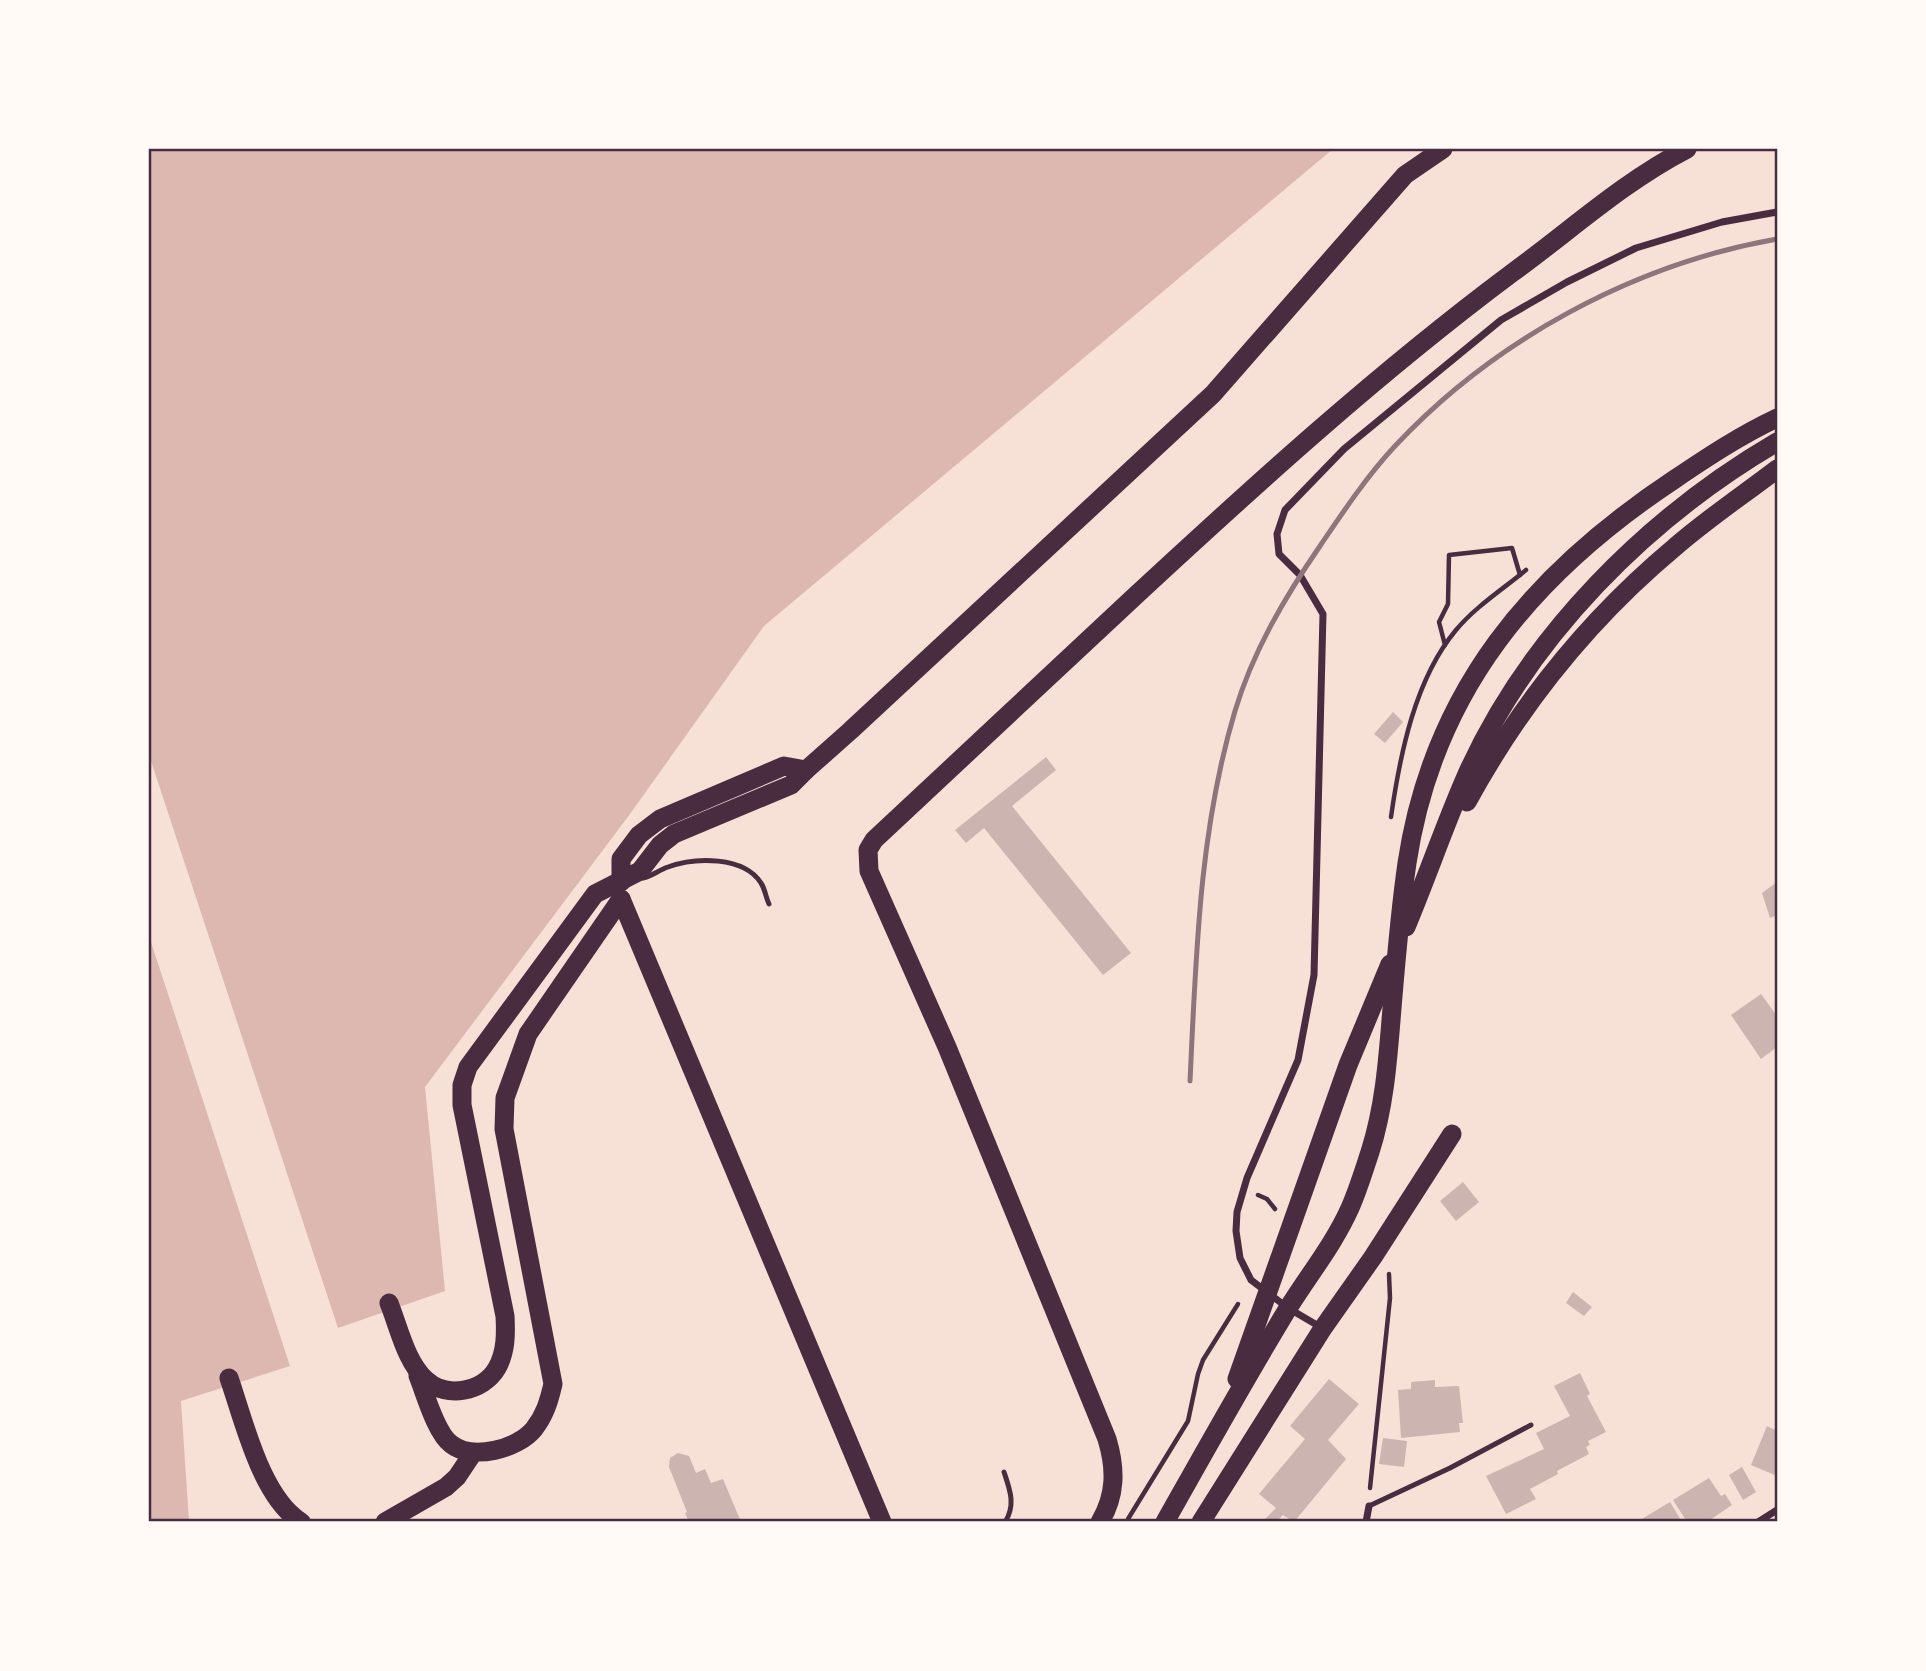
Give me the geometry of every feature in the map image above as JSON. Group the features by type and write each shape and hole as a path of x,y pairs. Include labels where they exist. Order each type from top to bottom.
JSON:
{"highway":[{"path":"882,1522 621,890 621,859 639,835 660,819 784,766 806,770 1213,394 1405,174 1443,149"},
{"path":"1100,1522 1108,1508 1113,1489 1114,1472 1107,1439 947,1047 869,871 868,850 874,840 1257,483 1439,328 1605,200 1687,149"},
{"path":"1165,1522 1288,1308 1332,1242 1350,1208 1371,1148 1385,1091 1399,932 1416,814 1433,762 1466,687 1495,642 1527,604 1614,523 1742,434 1777,418"},
{"path":"1456,815 1467,774 1492,727 1541,651 1573,610 1616,563 1665,520 1700,492 1777,442"},
{"path":"1177,1522 1222,1421 1348,1065 1456,815 1506,737 1550,676 1605,611 1675,546 1777,470"},
{"path":"621,890 528,1034 505,1098 504,1129 553,1384 546,1410 532,1432 504,1448 474,1453 450,1444 438,1425 389,1303 416,1370 428,1382 439,1389 458,1391 472,1388 487,1380 495,1371 504,1345 505,1316 462,1105 462,1085 468,1067 594,894 621,890"},
{"path":"1201,1522 1323,1328 1373,1257 1452,1134"},
{"path":"229,1378 267,1479 283,1508 301,1522"},
{"path":"385,1522 446,1488 474,1453"}],"street":[{"path":"1323,1328 1288,1308 1251,1280 1240,1258 1236,1239 1237,1212 1243,1190 1298,1060 1314,975 1323,614 1300,575 1279,554 1277,534 1285,510 1344,449 1500,320 1567,282 1636,248 1722,222 1777,212"},
{"path":"1366,1522 1369,1506"},
{"path":"1758,1522 1777,1510"}],"lane":[{"path":"621,890 669,866 710,860 729,862 746,869 761,882 769,904"},
{"path":"1369,1506 1450,1468 1531,1425"},
{"path":"1003,1472 1013,1504 1011,1514 1005,1522"}],"path":[{"path":"1445,645 1439,622 1448,604 1449,555 1512,548 1520,575"},
{"path":"1243,1190 1267,1199 1275,1210"},
{"path":"1369,1506 1391,1281 1386,1266 1373,1257"},
{"path":"1126,1522 1188,1421 1198,1374 1221,1338 1251,1280"}],"shaded area":[{"path":"149,149 1333,149 764,626 630,814 425,1087 445,1291 338,1328 149,755"},
{"path":"149,936 290,1366 181,1401 189,1522 149,1522"}],"building":[{"path":"1393,712 1403,722 1385,743 1374,734"},
{"path":"1046,757 1056,770 1012,806 1131,953 1103,975 984,828 966,843 955,830"},
{"path":"1777,882 1777,915 1770,918 1762,893"},
{"path":"1761,994 1777,1016 1777,1047 1761,1059 1731,1015"},
{"path":"1463,1182 1479,1202 1456,1221 1440,1201"},
{"path":"1573,1292 1592,1307 1584,1316 1566,1303"},
{"path":"1580,1373 1590,1394 1587,1396 1606,1432 1588,1441 1590,1445 1586,1447 1589,1454 1530,1489 1536,1499 1506,1514 1486,1476 1544,1449 1536,1433 1570,1416 1554,1386"},
{"path":"1329,1379 1359,1404 1328,1440 1346,1459 1294,1522 1283,1515 1277,1521 1279,1522 1262,1522 1276,1508 1259,1494 1305,1439 1290,1426"},
{"path":"1435,1380 1435,1387 1459,1386 1463,1423 1459,1423 1460,1432 1401,1438 1398,1390 1411,1389 1411,1382"},
{"path":"1767,1426 1777,1431 1777,1476 1751,1465"},
{"path":"1383,1438 1407,1441 1404,1467 1379,1464"},
{"path":"678,1453 689,1456 696,1473 705,1469 711,1483 723,1479 741,1522 689,1522 669,1467 670,1458"},
{"path":"1742,1467 1756,1492 1743,1500 1729,1475"},
{"path":"1709,1478 1721,1496 1725,1494 1732,1505 1707,1522 1687,1522 1673,1500"},
{"path":"1670,1502 1682,1522 1637,1522 1660,1508"}],"railway":[{"path":"1190,1081 1201,894 1214,802 1235,711 1251,667 1271,625 1346,507 1395,446 1434,408 1476,372 1522,341 1569,312 1671,267 1777,239"}]}
